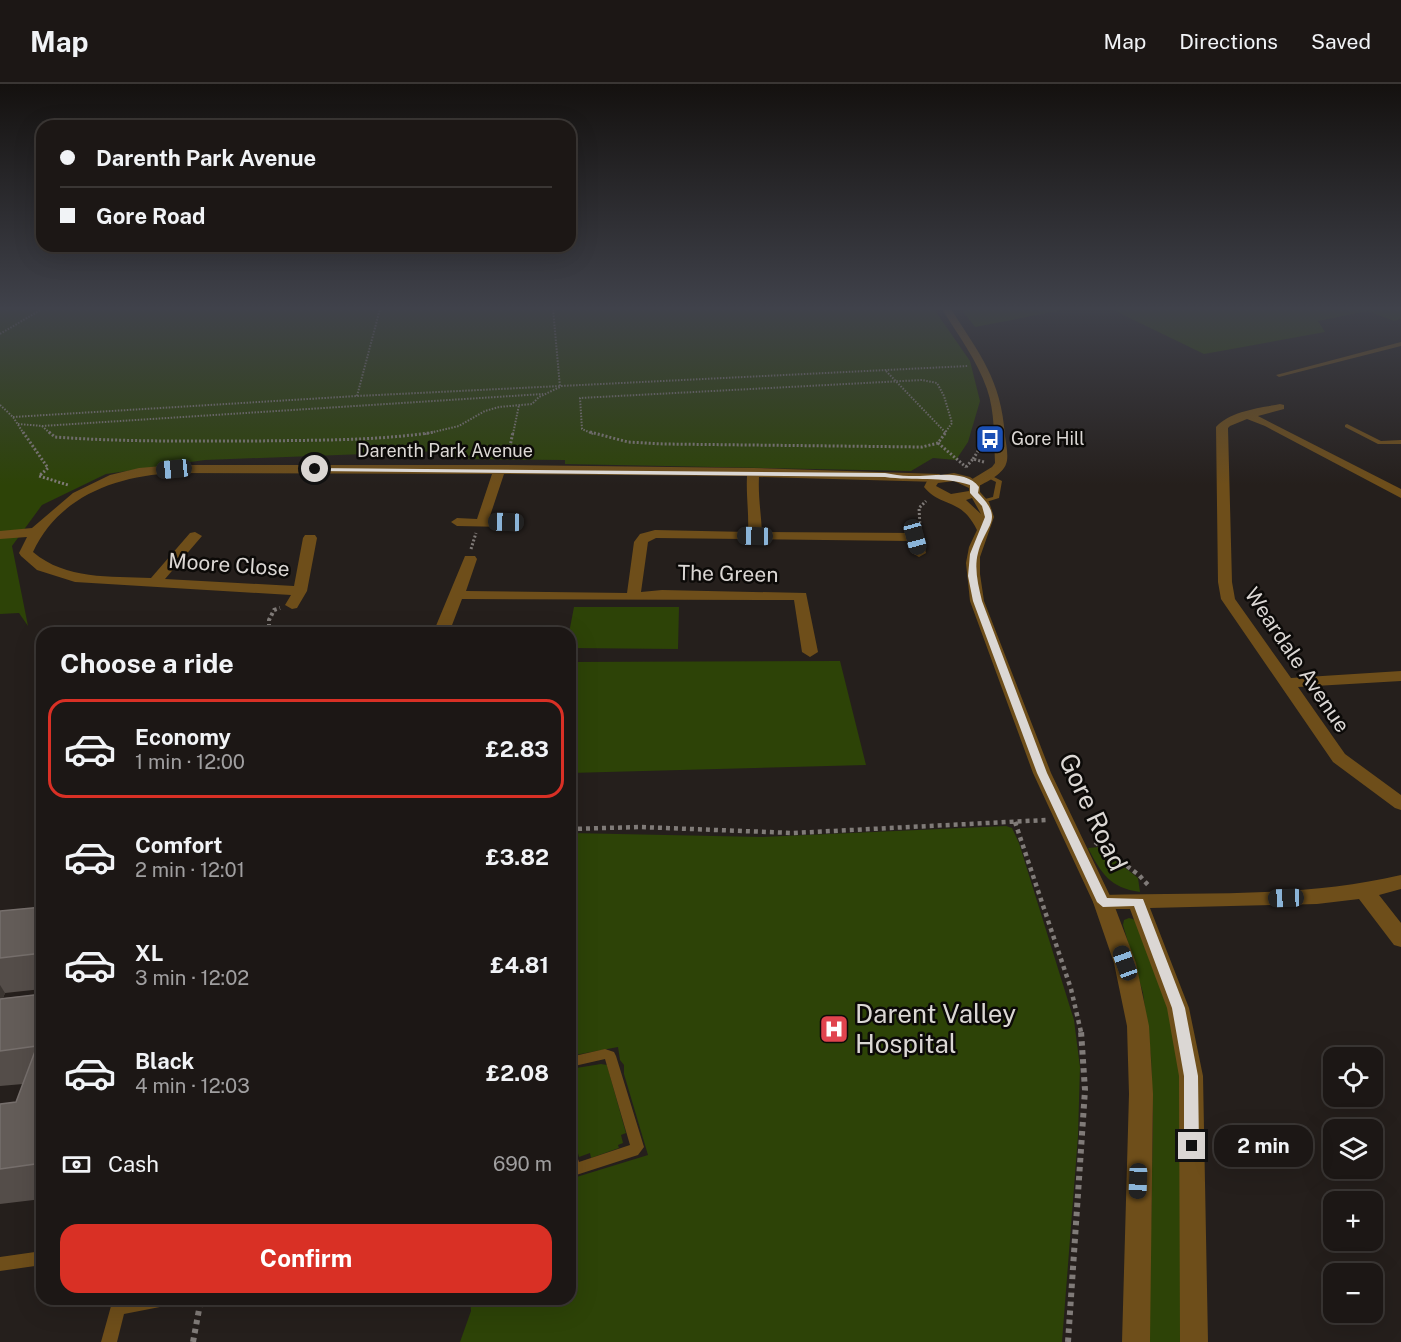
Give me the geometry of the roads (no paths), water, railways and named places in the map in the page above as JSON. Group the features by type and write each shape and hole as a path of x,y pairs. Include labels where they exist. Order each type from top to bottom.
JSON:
{"street":[{"path":"936,490 961,498 977,493 988,476 1001,463 997,405 983,368"},
{"name":"Weardale Avenue","path":"1280,407 1251,417 1230,420 1222,427 1225,591 1238,616 1339,758 1401,804"},
{"path":"1251,417 1269,424 1401,494"},
{"path":"936,490 954,477 985,466 999,451"},
{"name":"Darenth Park Avenue","path":"36,532 68,501 90,488 128,474 174,469 753,472 885,475 908,478 936,490"},
{"path":"482,522 489,504 489,496 501,470"},
{"name":"The Green","path":"753,472 752,504 755,512 755,536"},
{"path":"954,477 977,493"},
{"path":"936,490 969,507 978,517 983,529"},
{"name":"Gore Road","path":"977,493 989,517 973,563 972,576 977,601 1042,773 1103,902 1125,963 1138,1026 1141,1094 1136,1342"},
{"path":"457,522 506,522"},
{"path":"0,535 36,532"},
{"name":"Moore Close","path":"36,532 26,553 42,567 75,578 300,591"},
{"name":"The Green","path":"633,597 643,535 815,534 915,537 919,553"},
{"name":"Moore Close","path":"155,582 195,536"},
{"name":"Moore Close","path":"292,605 300,591 310,538"},
{"path":"444,627 470,559"},
{"name":"The Green","path":"457,595 801,596 810,652"},
{"path":"1286,683 1401,676"},
{"path":"1103,902 1145,895 1298,898 1364,891 1401,882"},
{"path":"1364,891 1381,910 1401,939"},
{"path":"1145,895 1178,1008 1191,1076 1194,1342"}],"lane":[{"path":"1279,375 1308,368"},
{"path":"1347,426 1380,443 1401,442"},
{"path":"977,493 996,498 999,482 988,476"},
{"path":"576,1061 604,1054 610,1056 638,1147 633,1151 576,1170"},
{"path":"0,1264 36,1259"},
{"path":"109,1342 118,1305"}],"place":[{"name":"Gore Hill","path":"990,439"},
{"name":"Darent Valley Hospital","path":"834,1029"}]}
